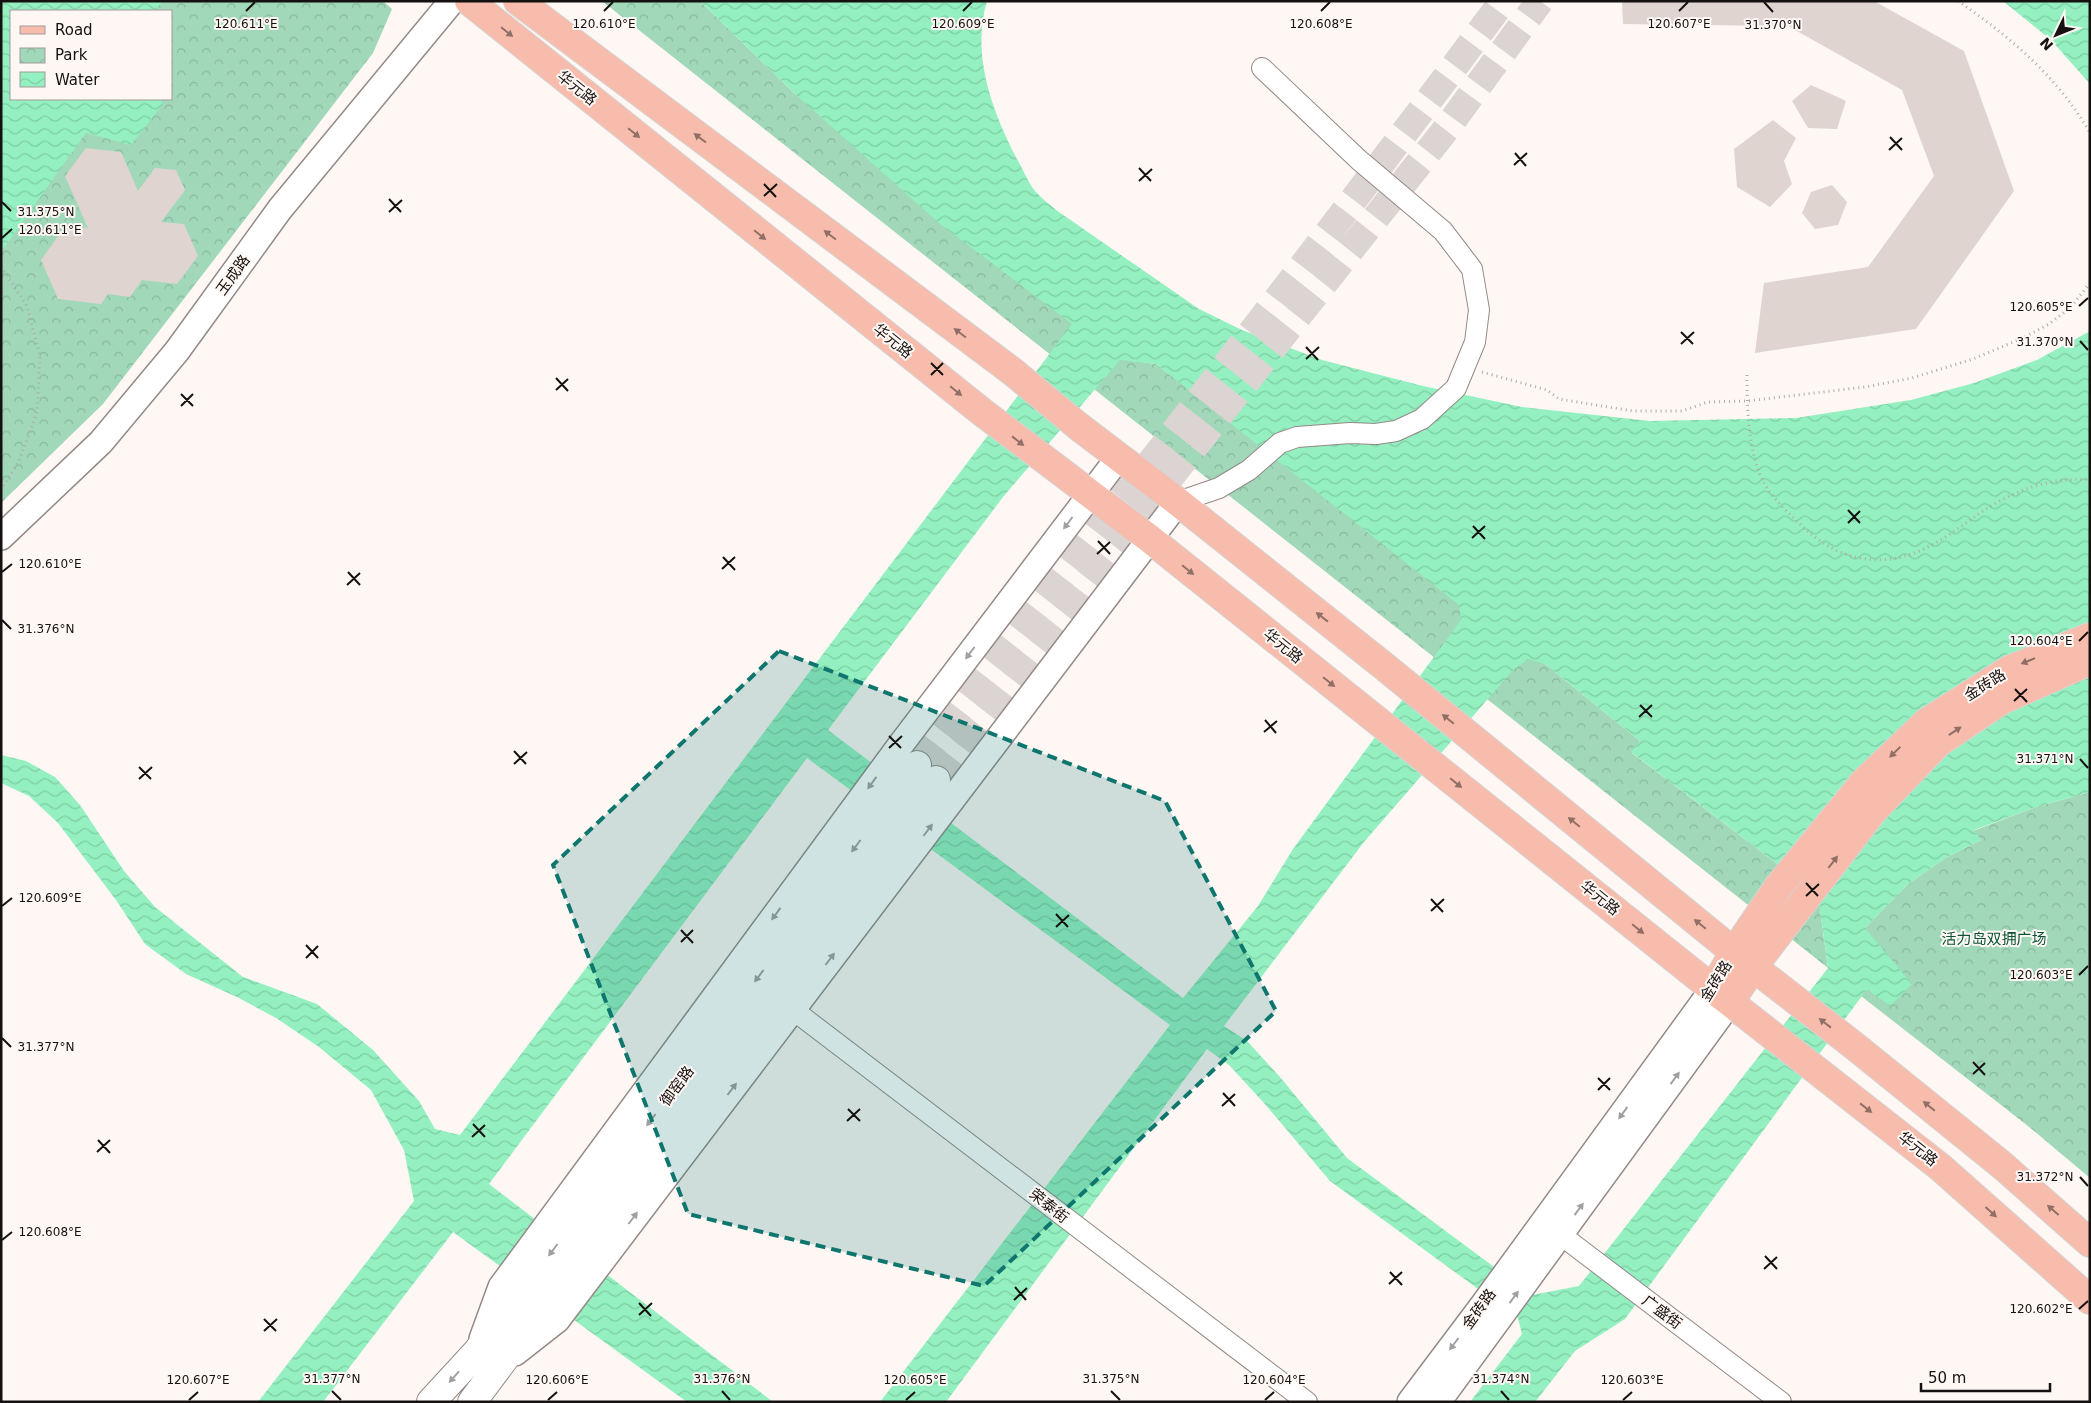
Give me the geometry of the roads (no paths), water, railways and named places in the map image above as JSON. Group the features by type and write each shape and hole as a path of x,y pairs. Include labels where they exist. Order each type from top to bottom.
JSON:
{"main road":[{"name":"华元路","path":"469,1 982,412 1150,539 1767,1032 1940,1167 2090,1300"},
{"path":"518,1 1013,372 1078,426 1178,502 1385,667 1743,960 1857,1048 2003,1166 2090,1243"},
{"name":"金砖路","path":"1722,996 1743,960 1778,887 1864,782 1927,722 2009,670 2090,636"},
{"name":"金砖路","path":"1743,960 1792,914 1873,811 1938,743 2002,700 2090,661"},
{"name":"御窑路","path":"431,1402 488,1358 530,1302 927,773 596,1251 530,1302"},
{"name":"御窑路","path":"472,1402 488,1358"}],"street":[{"name":"玉成路","path":"1,537 101,442 178,351 280,209 452,1"},
{"path":"596,1251 792,1009 1178,502 1219,488 1249,470 1280,443 1297,437 1350,433 1376,434 1396,430 1422,418 1456,388 1475,342 1479,310 1472,269 1443,231 1359,160 1262,68"},
{"path":"488,1358 530,1302 553,1216 893,755 1119,457"},
{"name":"金砖路","path":"1438,1402 1491,1311 1722,996"},
{"name":"荣泰街","path":"792,1009 1092,1240 1307,1402"},
{"name":"广盛街","path":"1552,1228 1780,1402"},
{"name":"金砖路","path":"1410,1402 1491,1311"}],"water":[{"path":"1,1 163,1 156,10 10,10 10,100 161,100 163,104 131,145 86,133 1,252"},
{"path":"700,1 987,1 981,42 983,62 992,102 1008,141 1030,184 1038,195 1056,210 1199,309 1242,330 1322,360 1423,386 1522,407 1650,421 1796,418 1911,400 1974,383 2037,360 2090,331 2090,792 2036,807 1974,830 1981,840 1945,858 1907,885 1865,928 1912,984 1890,1006 1867,989 1625,1319 1575,1351 1535,1402 1470,1402 1522,1334 1518,1318 1330,1181 1229,1065 1207,1049 946,1402 880,1402 1170,1025 807,758 489,1184 773,1402 687,1402 453,1232 323,1402 258,1402 414,1201 404,1150 371,1090 319,1047 276,1018 237,997 186,974 145,944 116,900 58,823 29,796 1,783 1,755 26,761 55,777 80,805 124,871 155,907 243,977 317,1004 373,1050 419,1101 435,1129 460,1135 1072,324 939,223 794,93","holes":["1120,360 1156,364 1459,605 1461,620 1293,849 1258,906 1183,998 828,730 1003,497","1528,659 1545,664 1640,741 1631,752 1818,895 1828,968 1579,1286 1532,1295 1347,1158 1280,1077 1247,1041 1224,1026 1364,842 1513,670"]},
{"path":"2003,1 2090,1 2090,84 2051,40"}],"tunnel":[{"path":"917,765 1285,289 1503,1"},
{"path":"936,780 1106,558 1447,128 1540,1"}],"park label":[{"name":"活力岛双拥广场","path":"1994,939"}]}
